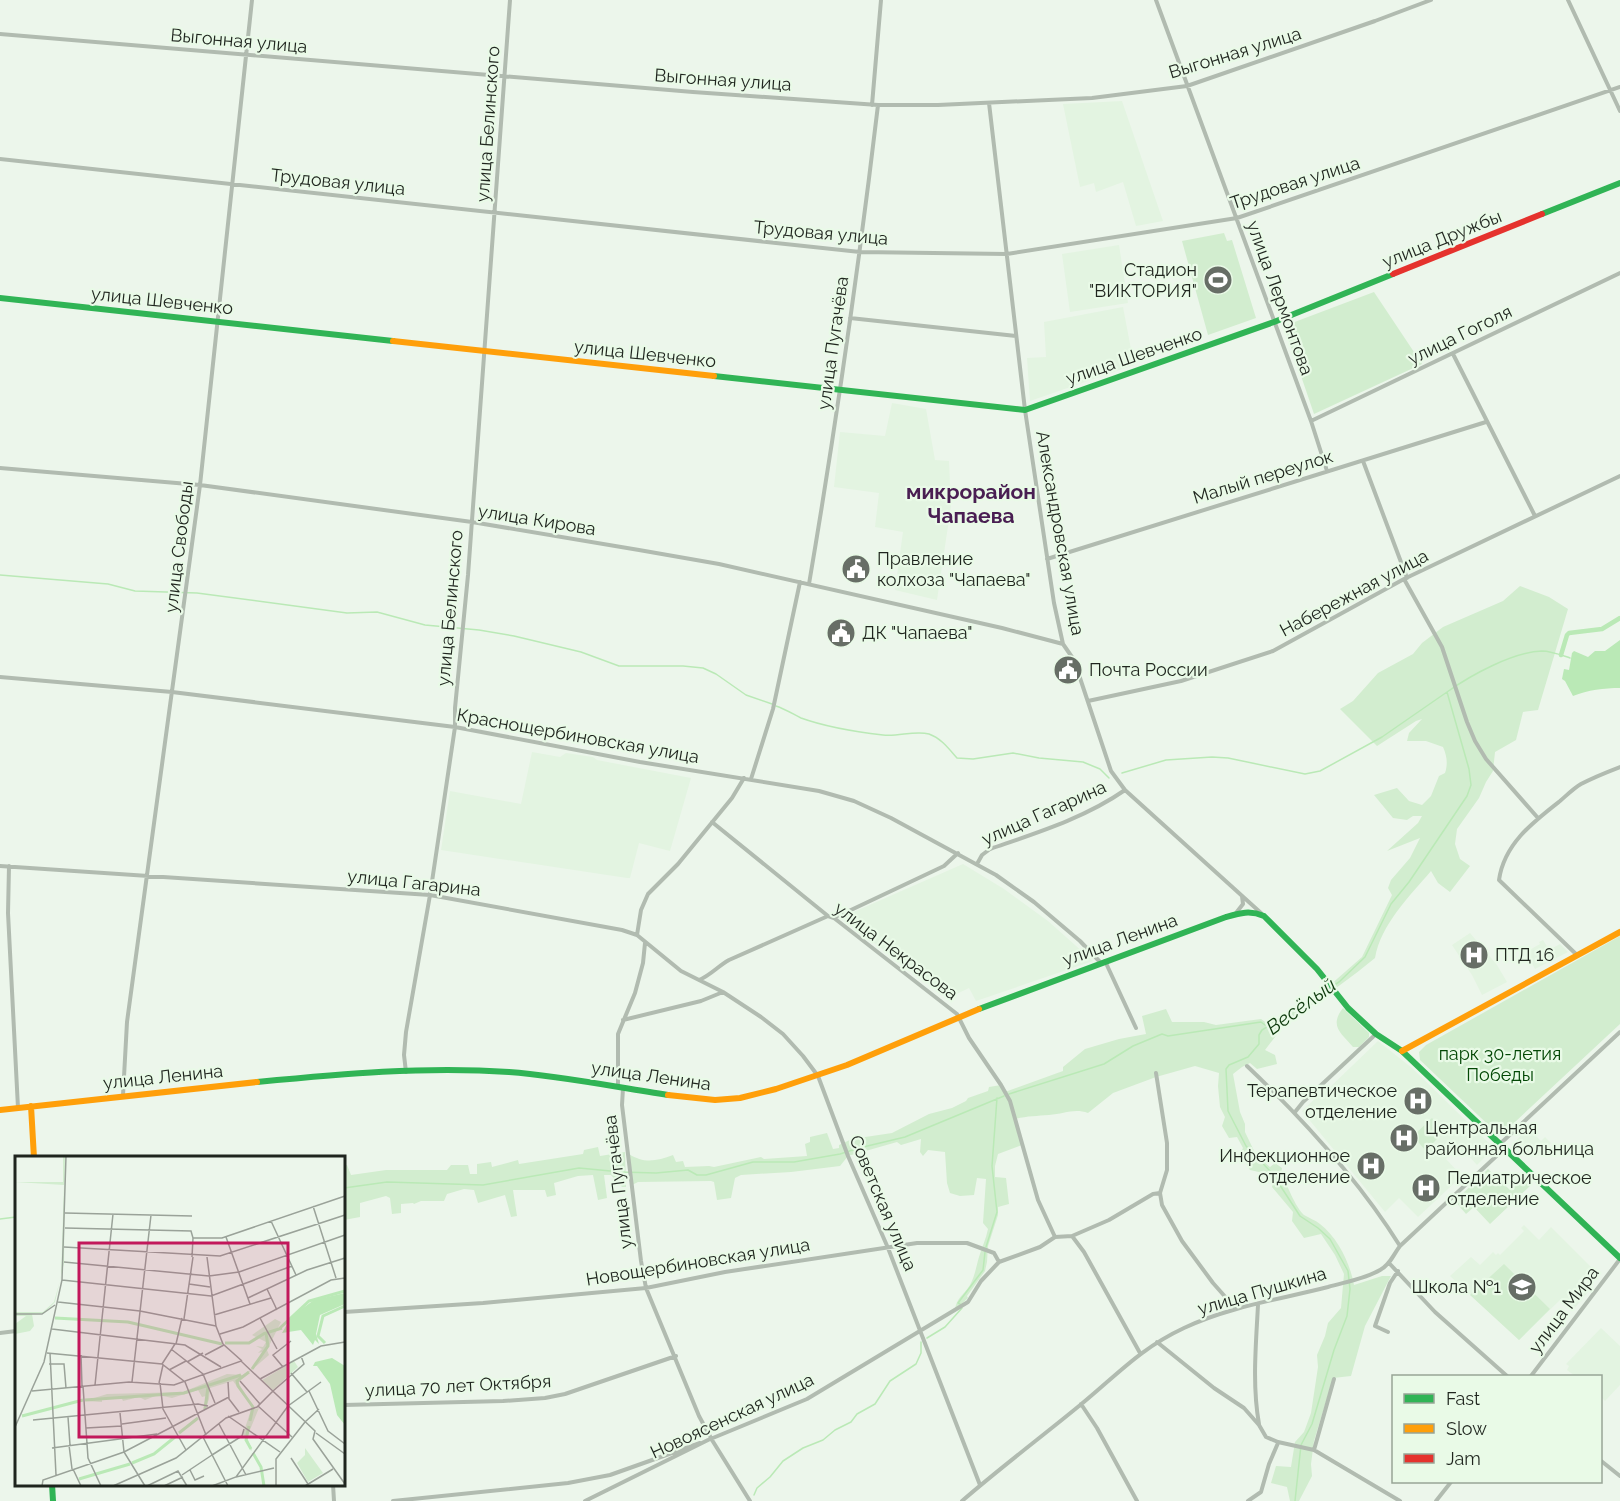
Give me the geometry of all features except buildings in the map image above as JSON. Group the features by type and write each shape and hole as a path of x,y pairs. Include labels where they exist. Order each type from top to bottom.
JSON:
{"main road":[{"name":"улица Дружбы","path":"1274,322 1620,183"},
{"name":"улица Шевченко","path":"0,298 1024,410 1274,322"},
{"name":"улица Ленина","path":"0,1110 123,1095 332,1075 406,1072 507,1072 719,1101 755,1095 818,1076 1103,962 1236,914 1251,911 1264,916"},
{"name":"Александровская улица","path":"1264,916 1317,969 1348,1008 1376,1034 1401,1051 1504,1145 1620,1258"},
{"path":"1401,1051 1620,932"},
{"path":"31,1106 34,1156"},
{"path":"52,1486 53,1501"}],"street":[{"name":"улица Свободы","path":"123,1095 127,1022 200,485 252,0"},
{"name":"улица Белинского","path":"406,1072 404,1055 406,1032 430,895 455,727 510,0"},
{"name":"улица Пугачёва","path":"809,584 860,252 875,105 881,0"},
{"name":"улица Лермонтова","path":"1156,0 1311,421 1327,471"},
{"name":"Выгонная улица","path":"0,34 875,105 989,103 1092,98 1187,86 1431,0"},
{"path":"1568,0 1620,111"},
{"name":"Трудовая улица","path":"0,159 860,252 1007,254 1237,218 1620,87"},
{"name":"Александровская улица","path":"989,103 1024,410 1047,559 1063,644 1074,660 1111,771 1125,790 1264,916"},
{"name":"улица Гоголя","path":"1311,421 1620,273"},
{"path":"850,318 1016,336"},
{"path":"1453,354 1535,516"},
{"name":"Малый переулок","path":"1047,559 1486,422"},
{"path":"1363,460 1405,579 1442,647 1467,722 1486,759 1538,818"},
{"name":"улица Кирова","path":"0,468 200,485 472,522 719,564 990,625 1063,644"},
{"name":"Набережная улица","path":"1088,701 1181,681 1259,657 1299,638 1405,579 1620,476"},
{"path":"751,779 775,702 800,582"},
{"name":"Краснощербиновская улица","path":"0,677 172,692 455,727 640,762 819,791 854,801 958,853 1034,902 1103,962 1136,1028"},
{"path":"1578,956 1499,880 1502,865 1517,837 1538,818 1580,784 1620,767"},
{"path":"744,778 739,789 678,864 648,894 641,910 637,934 681,971 699,980 710,975 729,960 828,916"},
{"name":"улица Гагарина","path":"977,864 982,855 990,849 1054,827 1112,799 1125,790"},
{"name":"улица Некрасова","path":"712,822 828,916 834,918 949,1006 959,1018 974,1047 1010,1101 1038,1200 1055,1237"},
{"path":"834,918 944,867 958,853"},
{"name":"улица Гагарина","path":"0,866 430,895 637,934"},
{"path":"9,866 8,913 18,1108"},
{"path":"1236,914 1243,904 1242,895"},
{"path":"843,925 844,912"},
{"name":"улица Пугачёва","path":"645,942 638,984 618,1034 622,1105 646,1288 710,1440 750,1501"},
{"name":"Советская улица","path":"699,980 723,992 783,1034 818,1076 980,1485"},
{"path":"622,1021 701,1001 723,992"},
{"path":"1505,1375 1435,1312 1389,1263 1400,1246 1620,1032"},
{"path":"1295,1112 1376,1034"},
{"path":"1247,1066 1295,1112 1378,1210 1400,1246"},
{"path":"1156,1073 1167,1143 1167,1170 1160,1193 1166,1213 1182,1241 1213,1283 1236,1309"},
{"path":"999,1262 1040,1247 1055,1237 1072,1236 1109,1220 1153,1194 1160,1193"},
{"path":"1072,1236 1140,1353"},
{"name":"Новощербиновская улица","path":"345,1312 483,1303 646,1288 726,1272 945,1242 967,1243 988,1250 994,1253 999,1262"},
{"name":"улица Мира","path":"1532,1375 1620,1258"},
{"name":"Новоясенская улица","path":"585,1501 710,1440 807,1399 968,1302 981,1281 999,1262"},
{"name":"улица Пушкина","path":"962,1501 1140,1353 1157,1342 1192,1325 1236,1309 1349,1281 1380,1270 1389,1263"},
{"path":"1389,1332 1375,1326 1390,1283 1398,1271"},
{"path":"1258,1305 1256,1407 1259,1425"},
{"path":"0,1333 15,1331"},
{"path":"1157,1342 1206,1382 1248,1412 1266,1437 1278,1443 1314,1450 1400,1501"},
{"name":"улица 70 лет Октября","path":"345,1405 545,1398 575,1391 676,1356"},
{"path":"1314,1450 1334,1379"},
{"path":"1081,1404 1097,1428 1137,1501"},
{"path":"1248,1412 1254,1411 1256,1407"},
{"path":"393,1501 568,1482 610,1475 710,1440"},
{"path":"1248,1501 1261,1492 1278,1443"},
{"path":"1602,1462 1620,1476"},
{"path":"1436,1501 1450,1483"},
{"path":"333,1486 334,1501"}],"shaded area":[{"path":"1122,101 1163,221 1136,226 1123,182 1096,192 1094,183 1080,187 1063,104"},
{"path":"1119,245 1128,303 1070,312 1062,254"},
{"path":"1123,307 1134,365 1030,401 1027,358 1046,357 1044,322"},
{"path":"892,403 926,409 935,460 949,461 951,506 937,600 895,590 903,532 875,527 879,493 834,487 840,432 885,436"},
{"path":"1620,640 1620,688 1584,692 1573,696 1562,679 1564,669 1569,670 1572,653 1574,651 1588,657 1595,651 1605,651"},
{"path":"532,752 560,757 566,753 593,757 597,760 691,778 670,851 639,843 630,878 627,878 441,850 450,791 521,804"},
{"path":"963,864 1004,889 1048,921 1093,961 976,1001 969,988 948,998 846,922 849,914"},
{"name":"ПТД 16","path":"1470,933 1497,965 1507,982 1482,995 1452,945"},
{"path":"1543,940 1549,950 1560,944 1568,952 1535,969 1526,952"},
{"name":"Центральная районная больница","path":"1378,1041 1412,1068 1494,1148 1477,1165 1464,1151 1452,1153 1446,1159 1462,1176 1418,1217 1399,1198 1385,1212 1302,1111"},
{"path":"1528,1128 1541,1141 1545,1137 1551,1143 1538,1156 1532,1150 1527,1155 1514,1143"},
{"name":"Школа №1","path":"1524,1225 1539,1240 1551,1227 1592,1268 1578,1281 1588,1292 1574,1309 1561,1299 1519,1340 1450,1276 1471,1257 1480,1265 1493,1252 1500,1255 1524,1231 1521,1228"},
{"path":"1601,1328 1620,1346 1620,1385 1605,1401 1602,1398 1602,1375 1574,1375 1567,1370 1569,1366 1566,1364"}],"green space":[{"name":"Стадион \"ВИКТОРИЯ\"","path":"1224,233 1227,241 1232,240 1256,318 1208,335 1182,241"},
{"path":"1374,292 1422,364 1314,414 1284,326"},
{"path":"1520,586 1549,597 1568,609 1538,710 1523,712 1516,740 1495,752 1493,771 1479,798 1457,829 1455,844 1460,859 1470,866 1450,892 1438,883 1431,871 1390,922 1378,946 1375,958 1331,992 1276,1028 1278,1033 1265,1050 1275,1055 1277,1064 1257,1069 1250,1063 1233,1074 1245,1132 1256,1155 1270,1167 1275,1163 1282,1168 1281,1173 1301,1211 1320,1224 1338,1244 1350,1268 1354,1285 1382,1276 1391,1276 1365,1326 1351,1376 1333,1378 1314,1441 1312,1476 1299,1501 1290,1501 1287,1487 1271,1483 1276,1466 1291,1467 1295,1442 1304,1432 1311,1413 1318,1367 1317,1355 1328,1323 1341,1308 1344,1274 1321,1234 1304,1238 1292,1221 1293,1212 1272,1187 1274,1179 1272,1175 1250,1170 1240,1153 1243,1148 1237,1137 1229,1138 1222,1126 1225,1117 1220,1107 1219,1073 1195,1066 1113,1093 1088,1113 1073,1111 1015,1119 1022,1145 998,1154 995,1166 995,1177 1006,1178 1009,1204 998,1207 998,1215 988,1246 985,1271 967,1296 968,1298 955,1310 959,1299 972,1282 988,1229 983,1223 986,1179 977,1178 974,1195 960,1196 950,1193 945,1152 928,1150 923,1156 920,1152 921,1139 901,1145 897,1142 848,1156 840,1166 741,1175 735,1178 731,1198 717,1200 714,1182 711,1181 638,1182 632,1185 629,1154 640,1159 651,1160 673,1155 676,1162 683,1161 685,1167 714,1167 761,1157 764,1159 807,1156 805,1144 810,1142 810,1137 827,1133 833,1149 839,1148 839,1145 852,1139 892,1133 929,1114 952,1108 968,1098 988,1091 989,1087 1001,1085 1005,1092 1063,1071 1063,1067 1085,1049 1146,1034 1142,1016 1166,1009 1172,1022 1204,1022 1216,1025 1261,1019 1268,1024 1321,993 1362,957 1392,895 1388,888 1391,880 1410,858 1420,838 1387,851 1418,823 1422,816 1413,816 1407,820 1393,818 1374,795 1397,788 1409,801 1422,805 1431,796 1439,776 1445,773 1447,763 1443,747 1426,741 1407,741 1409,733 1422,719 1377,746 1340,709 1353,701 1378,673 1413,654 1422,643 1443,627 1503,601"},
{"name":"парк 30-летия Победы","path":"1620,936 1620,1024 1500,1136 1420,1060 1419,1052 1426,1045"},
{"path":"1343,1008 1369,1033 1369,1037 1359,1047 1353,1047 1338,1029 1337,1020"},
{"path":"1432,1118 1444,1131 1426,1151 1413,1136"},
{"path":"598,1147 600,1156 625,1152 626,1187 622,1187 611,1175 604,1175 607,1198 598,1200 593,1175 578,1176 554,1183 556,1195 547,1197 545,1190 513,1190 517,1216 511,1217 505,1195 478,1203 474,1190 464,1189 447,1194 444,1201 401,1204 401,1213 392,1214 390,1198 386,1196 360,1203 360,1217 345,1220 345,1165 351,1175 386,1170 447,1170 451,1165 468,1165 470,1174 477,1174 477,1164 491,1162 492,1167 518,1160 519,1164 583,1154 584,1150"},
{"path":"1488,1169 1509,1189 1522,1176 1531,1185 1490,1224 1474,1207 1466,1214 1455,1201"},
{"path":"1504,1264 1550,1309 1519,1340 1470,1295"}],"waterway":[{"path":"0,575 108,584 135,591 197,593 347,613 377,612 425,625 514,636 581,652 619,666 703,668 716,674 746,695 772,704"},
{"path":"1561,655 1569,633 1602,629 1620,618"},
{"name":"Весёлый","path":"1295,1501 1301,1445 1312,1424 1334,1350 1347,1316 1350,1289 1348,1271 1330,1239 1300,1216 1272,1173 1246,1146 1228,1111 1226,1069 1229,1065 1248,1057 1259,1044 1259,1035 1262,1030 1339,982 1365,957 1391,904 1409,882 1467,796 1471,785 1469,769 1447,692 1480,672 1518,655 1542,651 1570,658"},
{"path":"1122,773 1166,760 1212,757 1228,758 1305,774 1320,771 1382,737 1447,692"},
{"path":"776,706 801,718 842,729 889,735 929,734 941,741 957,758 973,759 1013,753 1083,762 1100,769 1109,778"},
{"path":"1009,1094 1104,1064 1133,1046 1162,1034 1168,1036 1261,1022 1265,1025"},
{"path":"345,1188 387,1182 483,1185 579,1168 656,1173 688,1170 697,1175 706,1175 753,1162 794,1162 840,1154 905,1137 1004,1096"},
{"path":"986,1247 997,1212 992,1166 997,1098"},
{"path":"0,1219 15,1217"},
{"path":"960,1304 958,1303 983,1270 985,1252"},
{"path":"927,1338 945,1327 962,1308"},
{"path":"754,1495 757,1488 783,1461 803,1448 823,1440 835,1430 851,1422 857,1414 875,1404 890,1381 916,1364 921,1353 921,1342"}],"traffic: fast":[{"path":"1542,214 1620,183"},
{"path":"714,376 1025,410 1274,322 1393,274"},
{"path":"0,298 393,341"},
{"path":"979,1009 1226,917 1240,913 1259,914 1264,916 1317,969 1348,1008 1376,1034 1402,1051 1620,1258"},
{"path":"257,1082 383,1072 477,1070 549,1076 668,1095"},
{"path":"52,1486 53,1501"}],"traffic: slow":[{"path":"393,341 714,376"},
{"path":"1402,1051 1620,932"},
{"path":"668,1095 715,1100 740,1098 776,1089 847,1065 979,1009"},
{"path":"0,1110 257,1082"},
{"path":"31,1106 34,1156"}],"traffic: jam":[{"path":"1393,274 1542,214"}],"place":[{"name":"Стадион \"ВИКТОРИЯ\"","path":"1218,280"},
{"name":"Правление колхоза \"Чапаева\"","path":"856,569"},
{"name":"ДК \"Чапаева\"","path":"841,633"},
{"name":"Почта России","path":"1068,670"},
{"name":"ПТД 16","path":"1474,955"},
{"name":"Терапевтическое отделение","path":"1418,1101"},
{"name":"Центральная районная больница","path":"1404,1138"},
{"name":"Инфекционное отделение","path":"1371,1166"},
{"name":"Педиатрическое отделение","path":"1426,1188"},
{"name":"Школа №1","path":"1522,1287"}],"district":[{"name":"микрорайон Чапаева","path":"971,504"}]}
